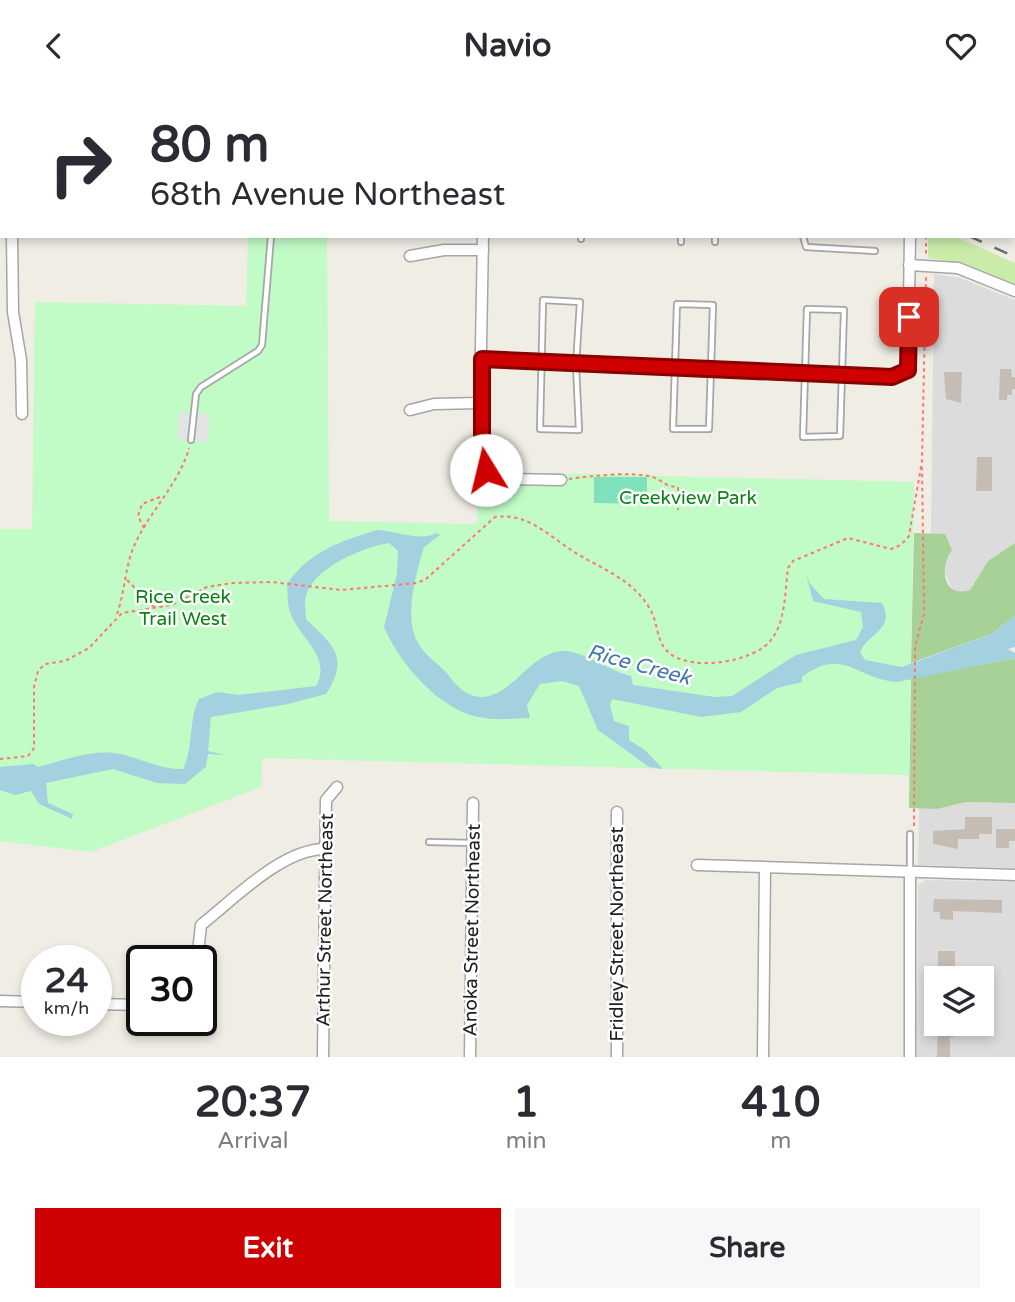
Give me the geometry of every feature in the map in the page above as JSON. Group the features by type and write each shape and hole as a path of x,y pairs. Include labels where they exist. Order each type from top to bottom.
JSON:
{"street":[{"path":"12,238 13,311 21,360 22,414"},
{"path":"483,238 480,403 482,456 486,470 501,479 561,480"},
{"path":"482,359 892,377 908,370 910,238"},
{"path":"410,256 444,250 483,250"},
{"path":"909,265 958,268 1015,291"},
{"path":"410,410 434,404 480,403"},
{"name":"Arthur Street Northeast","path":"323,1057 326,800 337,787"},
{"name":"Anoka Street Northeast","path":"470,1057 473,803"},
{"name":"Fridley Street Northeast","path":"617,812 617,1057"},
{"path":"199,945 201,925 287,859 313,849 325,849"},
{"path":"697,865 1015,875"},
{"path":"763,1057 765,868"},
{"path":"909,1057 910,872"},
{"path":"0,1002 21,1002"}],"lane":[{"path":"191,440 196,394 201,387 258,351 262,345 271,238"},
{"path":"804,238 806,247 816,249 875,251"},
{"path":"543,300 580,302 576,365 579,430 540,429 541,363 543,300"},
{"path":"677,304 713,305 709,369 709,429 673,429 677,304"},
{"path":"807,309 844,310 842,374 840,436 803,437 807,309"},
{"path":"910,834 910,872"},
{"path":"429,842 473,842"}],"path":[{"path":"926,238 926,258"},
{"path":"910,834 914,830 914,656 924,614 922,461 926,275"},
{"path":"0,759 28,756 34,748 34,687 38,671 45,664 65,661 89,648 116,616 127,580 133,546 161,496 185,464 191,440"},
{"path":"116,616 172,605 207,587 253,582 312,589 389,587 417,583 426,579 495,517 506,515 538,525 630,585 650,608 666,651 675,657 686,663 732,660 758,651 771,640 779,625 788,568 793,561 848,538 885,548 901,545 909,536 922,461"},
{"path":"561,480 594,476 652,477 668,487 678,487 678,510"},
{"path":"144,528 138,516 142,503 161,496"},
{"path":"127,580 155,608"}],"shaded area":[{"path":"934,274 960,278 1015,300 1015,543 988,561 970,590 959,594 953,591 945,572 946,557 951,550 931,533"},
{"path":"179,412 209,414 208,442 178,440"},
{"path":"966,802 1015,803 1015,868 918,865 919,808 937,809"},
{"path":"926,880 1015,882 1015,1057 917,1057 918,885"}],"green space":[{"name":"Rice Creek Trail West","path":"248,238 327,238 329,521 477,524 478,483 538,485 538,473 914,482 909,775 262,758 261,787 91,852 0,841 0,529 32,529 35,302 246,306"},
{"path":"928,238 959,238 1015,263 1015,284 965,264 928,258"},
{"path":"594,477 647,477 647,504 594,503"},
{"path":"914,533 945,534 952,550 946,565 946,580 954,590 961,592 970,590 988,561 1015,543 1015,616 991,634 911,663"},
{"path":"1015,658 1015,803 966,802 937,809 909,808 911,678"}],"water":[{"name":"Rice Creek","path":"377,530 416,536 436,533 440,535 424,547 421,557 411,607 413,631 424,651 456,684 468,694 478,697 505,689 540,659 562,651 579,654 631,676 633,685 715,697 732,696 796,655 856,640 863,627 861,612 813,601 806,574 810,584 824,599 882,603 886,619 860,652 865,660 902,667 991,634 1015,616 1015,647 1008,649 1015,653 1015,658 897,682 870,676 839,664 829,664 802,677 802,682 777,688 741,712 701,717 612,699 610,705 614,721 629,726 629,740 645,750 663,769 649,767 598,730 579,686 562,681 540,684 527,705 530,718 507,719 470,715 430,691 408,667 384,627 397,574 398,551 389,543 353,554 328,568 318,576 306,596 306,619 331,644 337,661 337,670 326,694 288,704 211,717 208,751 225,755 208,754 206,767 185,784 157,783 113,769 46,783 48,803 73,814 72,819 39,804 31,791 15,795 0,790 0,767 33,764 38,767 95,753 114,753 165,767 183,769 199,699 218,692 238,695 316,686 320,666 312,647 290,612 287,584 316,555 351,538"}],"building":[{"path":"1000,369 1011,369 1012,377 1015,377 1015,389 1012,389 1012,395 1007,395 1007,400 999,400"},
{"path":"944,372 962,372 961,403 946,399"},
{"path":"977,457 992,457 992,491 976,491"},
{"path":"965,817 992,817 992,834 979,834 979,839 958,839 958,849 933,844 933,831 965,829"},
{"path":"996,829 1015,829 1015,841 1009,841 1009,848 996,848"},
{"path":"934,899 1002,900 1002,913 953,911 953,920 940,919 940,912 933,912"},
{"path":"938,951 955,951 955,966 938,966"},
{"path":"938,1036 954,1036 950,1037 950,1057 937,1057"}],"railway":[{"path":"973,238 1015,257"}],"route":[{"path":"486,470 482,456 480,403 482,359 892,377 908,370 909,317"}],"park label":[{"name":"Creekview Park","path":"688,498"}]}
